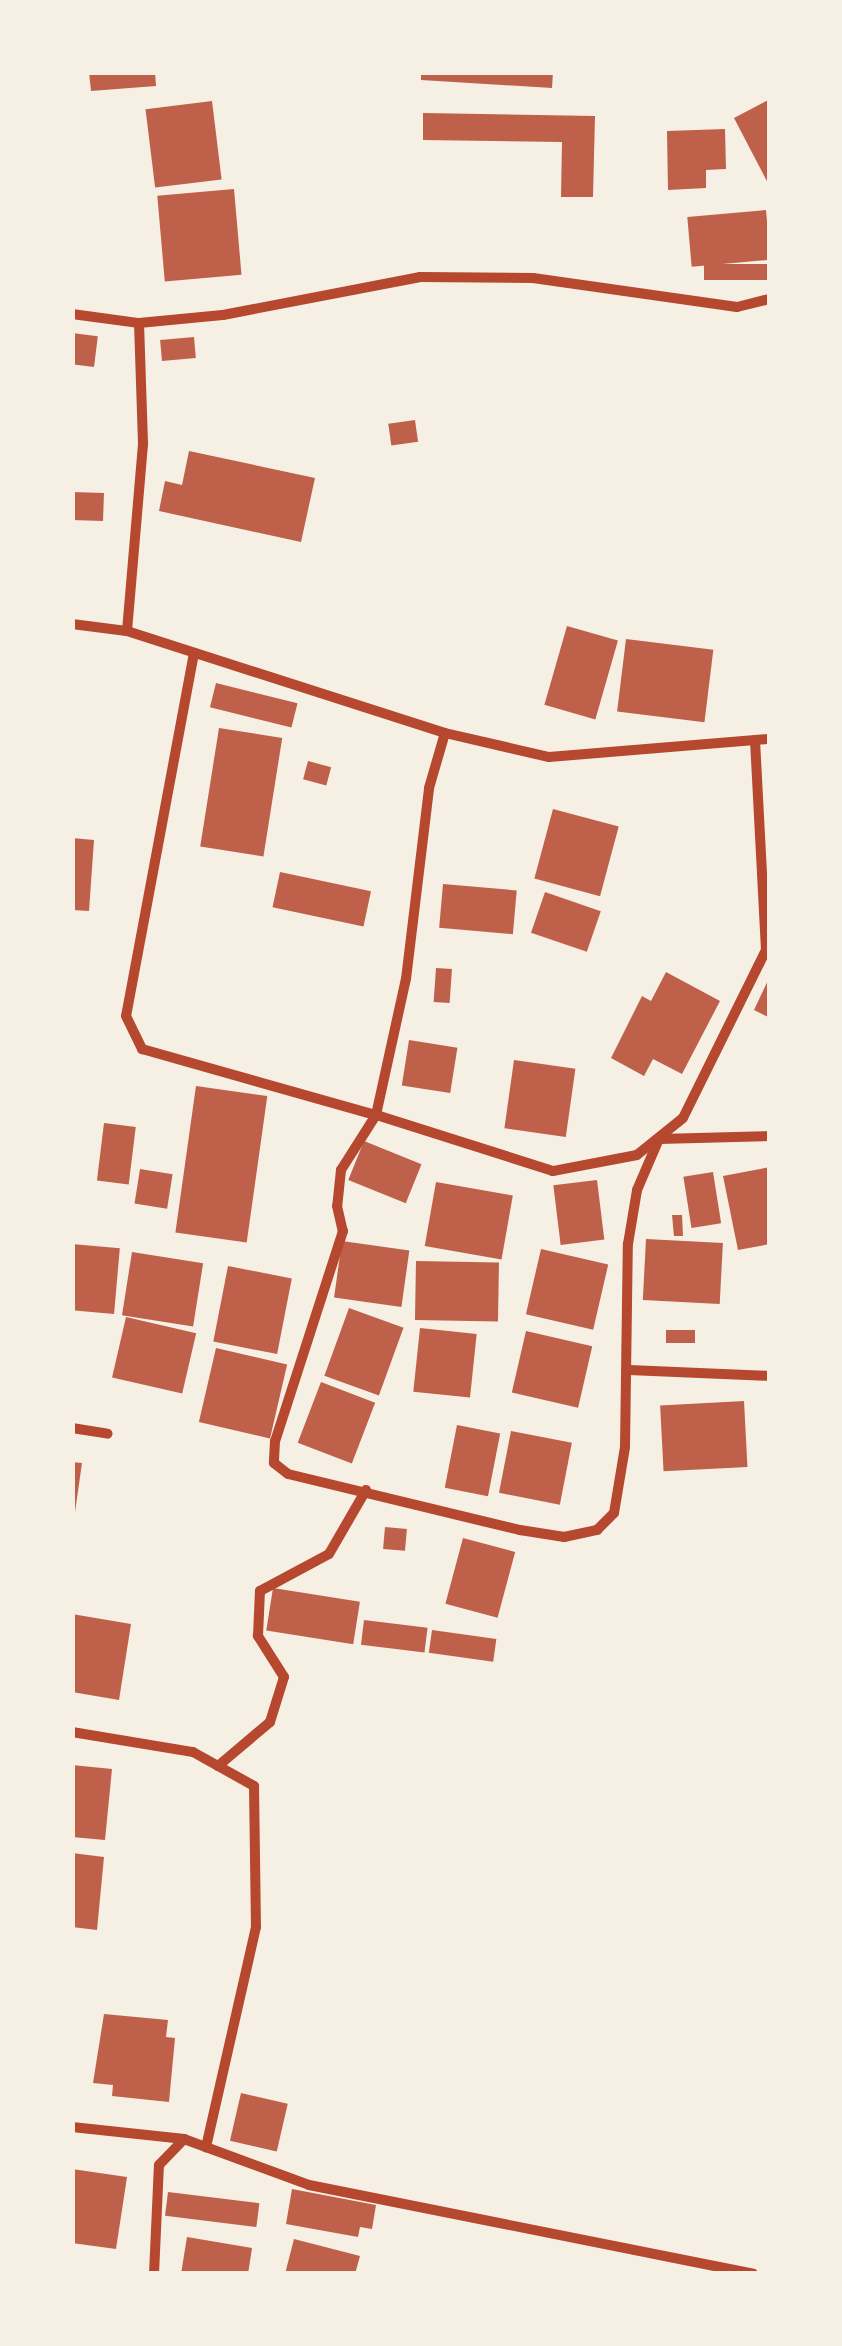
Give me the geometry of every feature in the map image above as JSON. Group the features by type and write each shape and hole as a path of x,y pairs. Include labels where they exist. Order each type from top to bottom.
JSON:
{"street":[{"path":"72,314 139,323 223,315 420,277 533,278 737,307 770,299"},
{"path":"127,632 143,443 139,323"},
{"path":"72,624 127,632 445,732 548,757 770,739"},
{"path":"194,653 126,1016 142,1049 376,1115 553,1171 637,1155 683,1118 766,950 755,740"},
{"path":"445,732 430,788 406,978 376,1115 341,1170 337,1206 343,1231 274,1441 274,1462 288,1474 520,1530 564,1537 597,1530 614,1514 629,1370 628,1244 637,1190 659,1140"},
{"path":"659,1140 770,1136"},
{"path":"629,1370 770,1376"},
{"path":"72,1428 108,1434"},
{"path":"218,1766 270,1722 284,1678 258,1636 260,1591 329,1554 366,1490"},
{"path":"72,1732 192,1752 254,1786 256,1927 206,2147"},
{"path":"72,2127 184,2140 309,2184 754,2274"},
{"path":"154,2274 159,2165 184,2140"}],"building":[{"path":"89,72 155,72 156,86 91,91"},
{"path":"421,72 553,72 552,88 421,80"},
{"path":"770,99 770,187 734,118"},
{"path":"212,101 222,179 155,188 145,109"},
{"path":"423,113 595,116 593,197 561,197 562,142 423,140"},
{"path":"725,129 726,169 706,170 706,188 668,190 667,131"},
{"path":"234,189 241,275 165,281 157,196"},
{"path":"766,210 770,260 692,267 687,217"},
{"path":"704,264 770,264 770,280 704,280"},
{"path":"72,333 98,336 94,367 72,364"},
{"path":"194,337 196,358 162,361 160,340"},
{"path":"415,420 418,442 391,446 388,424"},
{"path":"189,451 315,478 301,542 159,511 165,481 182,485"},
{"path":"72,492 104,493 103,521 72,520"},
{"path":"567,626 618,641 595,719 544,705"},
{"path":"626,639 713,650 704,722 617,711"},
{"path":"216,683 298,703 291,728 210,707"},
{"path":"219,728 282,738 263,857 200,847"},
{"path":"308,761 331,767 326,786 303,779"},
{"path":"553,809 619,827 600,896 534,879"},
{"path":"72,838 94,840 89,911 72,910"},
{"path":"280,872 371,891 363,927 273,907"},
{"path":"443,884 517,890 513,934 439,928"},
{"path":"545,892 601,911 587,952 531,933"},
{"path":"436,968 452,969 450,1003 434,1002"},
{"path":"666,972 720,1001 682,1074 653,1059 644,1076 611,1058 642,996 651,1001"},
{"path":"770,976 770,1018 754,1010"},
{"path":"409,1040 457,1048 450,1093 402,1085"},
{"path":"514,1060 575,1069 566,1137 504,1128"},
{"path":"196,1086 267,1096 247,1243 175,1233"},
{"path":"104,1123 136,1127 129,1184 97,1181"},
{"path":"364,1141 421,1164 406,1203 348,1180"},
{"path":"770,1167 770,1244 738,1250 723,1176"},
{"path":"140,1169 173,1174 167,1209 135,1204"},
{"path":"713,1172 721,1223 692,1228 683,1177"},
{"path":"597,1180 604,1240 561,1245 553,1185"},
{"path":"436,1182 513,1196 502,1260 425,1246"},
{"path":"672,1215 682,1215 683,1236 674,1236"},
{"path":"646,1239 723,1243 720,1304 643,1300"},
{"path":"342,1241 409,1250 401,1307 334,1297"},
{"path":"72,1244 120,1248 114,1314 72,1310"},
{"path":"541,1249 608,1265 593,1330 526,1314"},
{"path":"132,1252 203,1263 193,1326 122,1315"},
{"path":"416,1261 499,1262 498,1321 415,1320"},
{"path":"228,1266 292,1278 277,1354 213,1342"},
{"path":"349,1308 404,1328 379,1395 324,1376"},
{"path":"126,1317 196,1333 182,1394 112,1377"},
{"path":"420,1328 477,1334 470,1398 413,1392"},
{"path":"666,1330 695,1330 695,1343 666,1343"},
{"path":"526,1331 592,1346 578,1408 512,1392"},
{"path":"216,1348 287,1364 270,1438 199,1422"},
{"path":"321,1382 375,1403 352,1463 298,1443"},
{"path":"744,1401 747,1467 664,1471 660,1405"},
{"path":"457,1425 500,1433 488,1496 445,1488"},
{"path":"511,1431 572,1443 560,1505 499,1493"},
{"path":"72,1462 82,1463 75,1512 72,1511"},
{"path":"385,1527 407,1529 405,1551 383,1549"},
{"path":"463,1538 515,1552 498,1618 445,1604"},
{"path":"273,1588 360,1602 353,1644 266,1630"},
{"path":"72,1614 131,1624 119,1700 72,1692"},
{"path":"364,1620 428,1628 424,1653 361,1645"},
{"path":"432,1630 496,1639 493,1662 429,1653"},
{"path":"72,1765 112,1769 105,1840 72,1837"},
{"path":"72,1853 104,1857 97,1930 72,1927"},
{"path":"104,2014 168,2020 166,2037 175,2038 169,2102 112,2096 113,2085 93,2083"},
{"path":"241,2093 288,2104 277,2152 230,2141"},
{"path":"72,2169 127,2177 116,2249 72,2243"},
{"path":"292,2189 376,2205 372,2229 360,2227 358,2237 286,2224"},
{"path":"168,2192 259,2203 256,2227 165,2216"},
{"path":"187,2237 252,2248 248,2274 181,2274"},
{"path":"294,2239 360,2256 355,2274 285,2274"}]}
